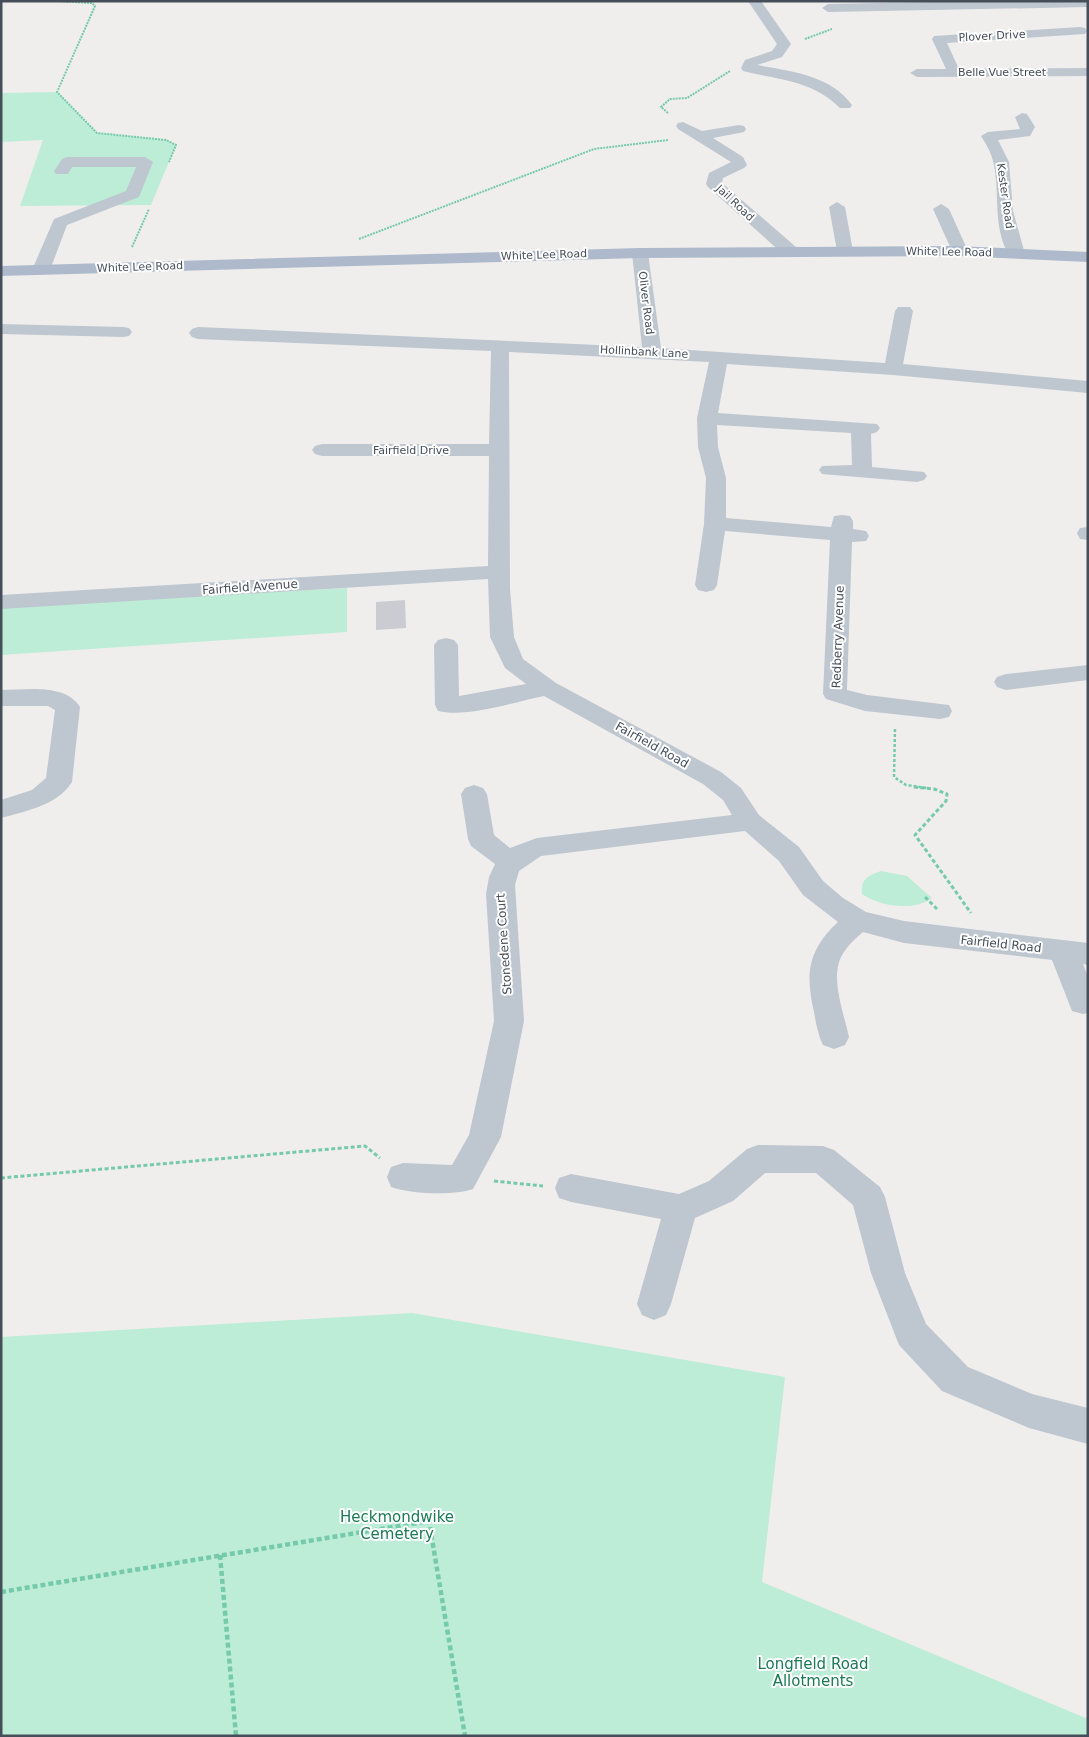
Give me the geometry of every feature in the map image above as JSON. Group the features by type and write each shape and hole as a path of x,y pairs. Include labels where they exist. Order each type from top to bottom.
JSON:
{"main road":[{"name":"White Lee Road","path":"1,271 640,253 790,251 960,251 1088,257"}],"street":[{"path":"754,1 784,44 784,48 777,54 750,63 748,68 786,75 826,87 845,105"},
{"path":"828,8 863,11 975,3 1085,2"},
{"name":"Plover Drive","path":"954,72 939,40 1080,31"},
{"name":"Belle Vue Street","path":"917,73 1088,72"},
{"name":"Kester Road","path":"1017,254 1009,230 1004,205 1003,165 988,136 1025,133 1028,127 1022,117"},
{"name":"Jail Road","path":"683,126 738,160 740,164 715,176 714,184 790,251"},
{"path":"699,136 739,129"},
{"path":"41,270 60,222 133,194 145,162 67,162 62,170"},
{"path":"837,207 845,251"},
{"path":"940,208 960,251"},
{"name":"Oliver Road","path":"640,253 652,353"},
{"path":"894,369 904,311"},
{"path":"1,329 123,332"},
{"name":"Hollinbank Lane","path":"198,332 719,357 894,369 1088,387"},
{"name":"Fairfield Road","path":"500,345 499,572 502,637 513,664 547,688 712,778 732,794 750,821 789,854 814,888 833,905 857,920 904,932 1076,953 1083,1003"},
{"path":"706,585 713,534 716,478 708,446 707,418 719,357"},
{"path":"707,418 866,428 862,473"},
{"name":"Fairfield Drive","path":"322,450 499,450"},
{"path":"829,470 917,476"},
{"name":"Redberry Avenue","path":"713,534 847,530 835,694 865,703 940,710"},
{"name":"Fairfield Avenue","path":"1,602 499,572"},
{"path":"446,645 447,705 483,701 547,688"},
{"path":"1006,682 1088,672"},
{"path":"1,698 53,698 68,707 59,782 41,796 1,809"},
{"path":"474,794 481,839 510,862 522,852 537,847 717,827 750,821"},
{"name":"Stonedene Court","path":"461,1178 485,1137 509,1020 500,877 510,862"},
{"path":"834,1037 823,972 825,960 831,948 857,920"},
{"path":"571,1188 681,1209 721,1191 758,1159 823,1160 868,1197 888,1273 912,1334 955,1379 1029,1411 1088,1426"},
{"path":"403,1177 461,1178"},
{"path":"654,1304 681,1209"}],"path":[{"path":"57,1 92,3 96,6 58,92 97,133 166,140 176,145 169,162"},
{"path":"784,48 863,11"},
{"path":"332,261 347,244 594,150 695,136 660,107 670,99 687,98 735,68 748,68"},
{"path":"123,267 151,205"},
{"path":"895,706 894,777 906,786 940,790 947,794 946,801 915,835 978,922 983,941"},
{"path":"1,1178 365,1146 403,1177"},
{"path":"461,1178 571,1188"},
{"path":"1,1592 429,1520 465,1736"},
{"path":"220,1555 236,1736"}],"green space":[{"path":"57,92 97,133 166,140 176,145 151,205 20,206 43,140 1,142 1,93"},
{"path":"347,588 347,632 1,655 1,607"},
{"path":"881,871 907,876 932,898 916,905 897,906 878,902 862,894 862,885 866,879 872,874"},
{"name":"Heckmondwike Cemetery","path":"412,1313 785,1377 762,1582 1088,1719 1088,1736 1,1736 1,1337"}],"building":[{"path":"405,600 406,628 376,630 376,602"}],"park label":[{"name":"Longfield Road Allotments","path":"813,1672"}]}
